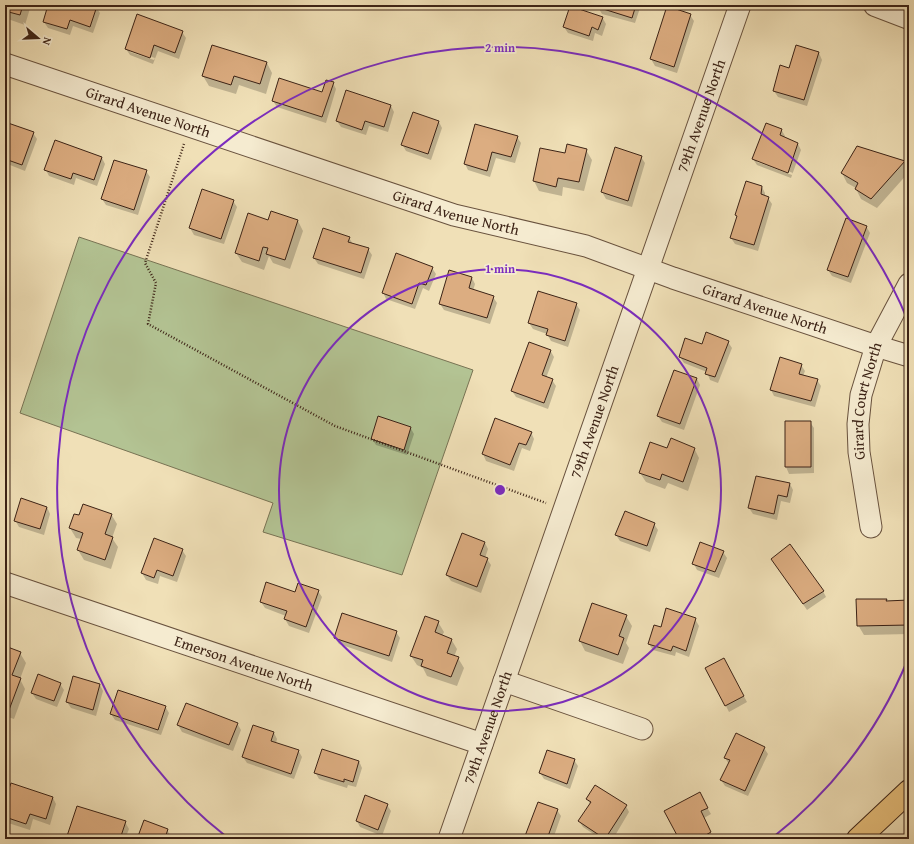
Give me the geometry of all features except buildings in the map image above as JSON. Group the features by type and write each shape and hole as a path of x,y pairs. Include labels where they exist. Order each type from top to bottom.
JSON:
{"highway":[{"path":"858,839 909,790"}],"street":[{"name":"79th Avenue North","path":"450,839 740,5"},
{"path":"876,5 909,18"},
{"name":"Girard Avenue North","path":"5,64 454,215 586,246 648,269 909,356"},
{"name":"Girard Court North","path":"871,527 860,452 858,424 861,395 876,346 909,284"},
{"name":"Emerson Avenue North","path":"5,583 482,744"},
{"path":"504,681 642,729"}],"path":[{"path":"190,126 145,263 156,283 148,324 335,426 564,510"}],"green space":[{"path":"79,237 473,370 402,575 263,532 273,503 20,413"}]}
